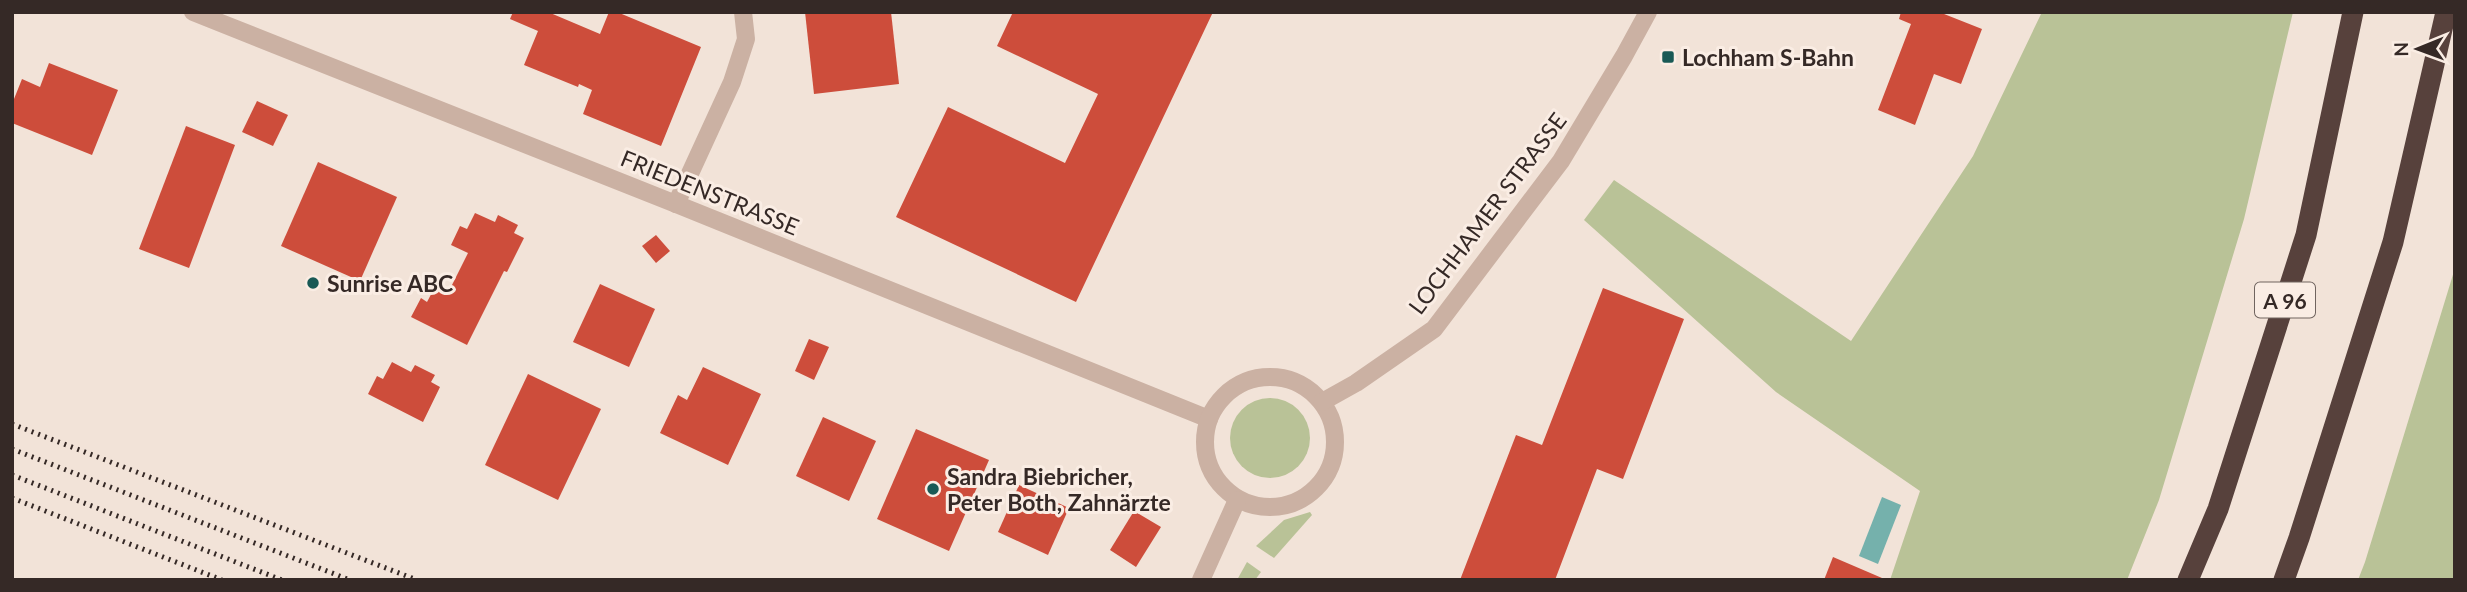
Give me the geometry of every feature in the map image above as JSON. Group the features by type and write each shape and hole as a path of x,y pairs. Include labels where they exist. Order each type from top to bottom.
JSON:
{"highway":[{"name":"A 96","path":"2188,580 2218,509 2306,235 2353,12"},
{"path":"2284,580 2393,242 2446,12"}],"street":[{"name":"FRIEDENSTRASSE","path":"193,12 1209,419"},
{"path":"676,204 732,82 746,38 743,12"},
{"name":"LOCHHAMER STRASSE","path":"1322,402 1356,383 1434,329 1561,161 1625,56 1648,12"},
{"path":"1274,376 1301,384 1322,402 1335,432 1332,464 1315,491 1297,502 1277,508 1257,507 1237,500 1215,479 1205,450 1209,419 1224,396 1247,381 1274,376"},
{"path":"1201,580 1237,500"}],"green space":[{"path":"2042,12 2293,12 2244,219 2159,500 2127,580 1890,580 1920,491 1776,392 1584,220 1614,180 1851,341 1973,156"},
{"path":"2455,268 2455,580 2358,580 2365,562"},
{"path":"1270,398 1285,401 1298,410 1307,423 1310,438 1307,453 1298,466 1285,475 1270,478 1255,475 1242,466 1233,453 1230,438 1233,423 1242,410 1255,401"},
{"path":"1310,512 1312,515 1274,558 1256,546 1284,520"},
{"path":"1247,562 1261,572 1255,580 1237,580"}],"water":[{"path":"1882,497 1901,505 1878,564 1859,556"}],"building":[{"path":"513,12 548,12 600,34 609,12 617,12 701,47 661,146 583,114 592,90 524,65 538,31 510,19"},
{"path":"805,12 891,12 899,84 814,94"},
{"path":"1013,12 1213,12 1076,302 896,217 948,107 1065,163 1098,94 997,46"},
{"path":"1901,12 1939,12 1982,29 1961,84 1934,74 1915,125 1878,110 1911,24 1899,19"},
{"path":"49,63 118,90 92,155 12,123 12,104 22,79 40,87"},
{"path":"257,101 288,115 273,146 242,132"},
{"path":"186,126 235,145 189,268 139,249"},
{"path":"318,162 397,197 360,281 281,246"},
{"path":"475,213 495,222 498,215 518,225 514,233 524,238 507,272 504,271 467,345 411,317 421,298 427,302 436,285 449,291 468,253 451,245 460,226 467,229"},
{"path":"656,235 670,251 656,263 642,246"},
{"path":"600,284 655,309 629,367 573,342"},
{"path":"1603,288 1684,319 1623,479 1597,469 1555,580 1460,580 1516,435 1542,445"},
{"path":"809,339 829,347 814,380 795,371"},
{"path":"392,362 411,372 415,365 435,375 431,382 440,387 423,422 368,394 377,376 383,379"},
{"path":"703,367 761,394 728,465 660,433 678,395 687,400"},
{"path":"528,374 601,409 558,500 485,465"},
{"path":"823,417 876,441 849,501 796,476"},
{"name":"Sandra Biebricher, Peter Both, Zahnärzte","path":"916,429 989,460 949,551 877,519"},
{"path":"1019,485 1069,508 1048,555 998,532"},
{"path":"1134,511 1161,527 1136,567 1110,550"},
{"path":"1833,557 1882,578 1824,580"}],"railway":[{"path":"12,424 417,580"},
{"path":"12,449 350,580"},
{"path":"12,475 282,580"},
{"path":"12,498 222,580"}],"place":[{"name":"Lochham S-Bahn","path":"1668,57"},
{"name":"Sunrise ABC","path":"313,283"},
{"name":"Sandra Biebricher, Peter Both, Zahnärzte","path":"933,489"}]}
